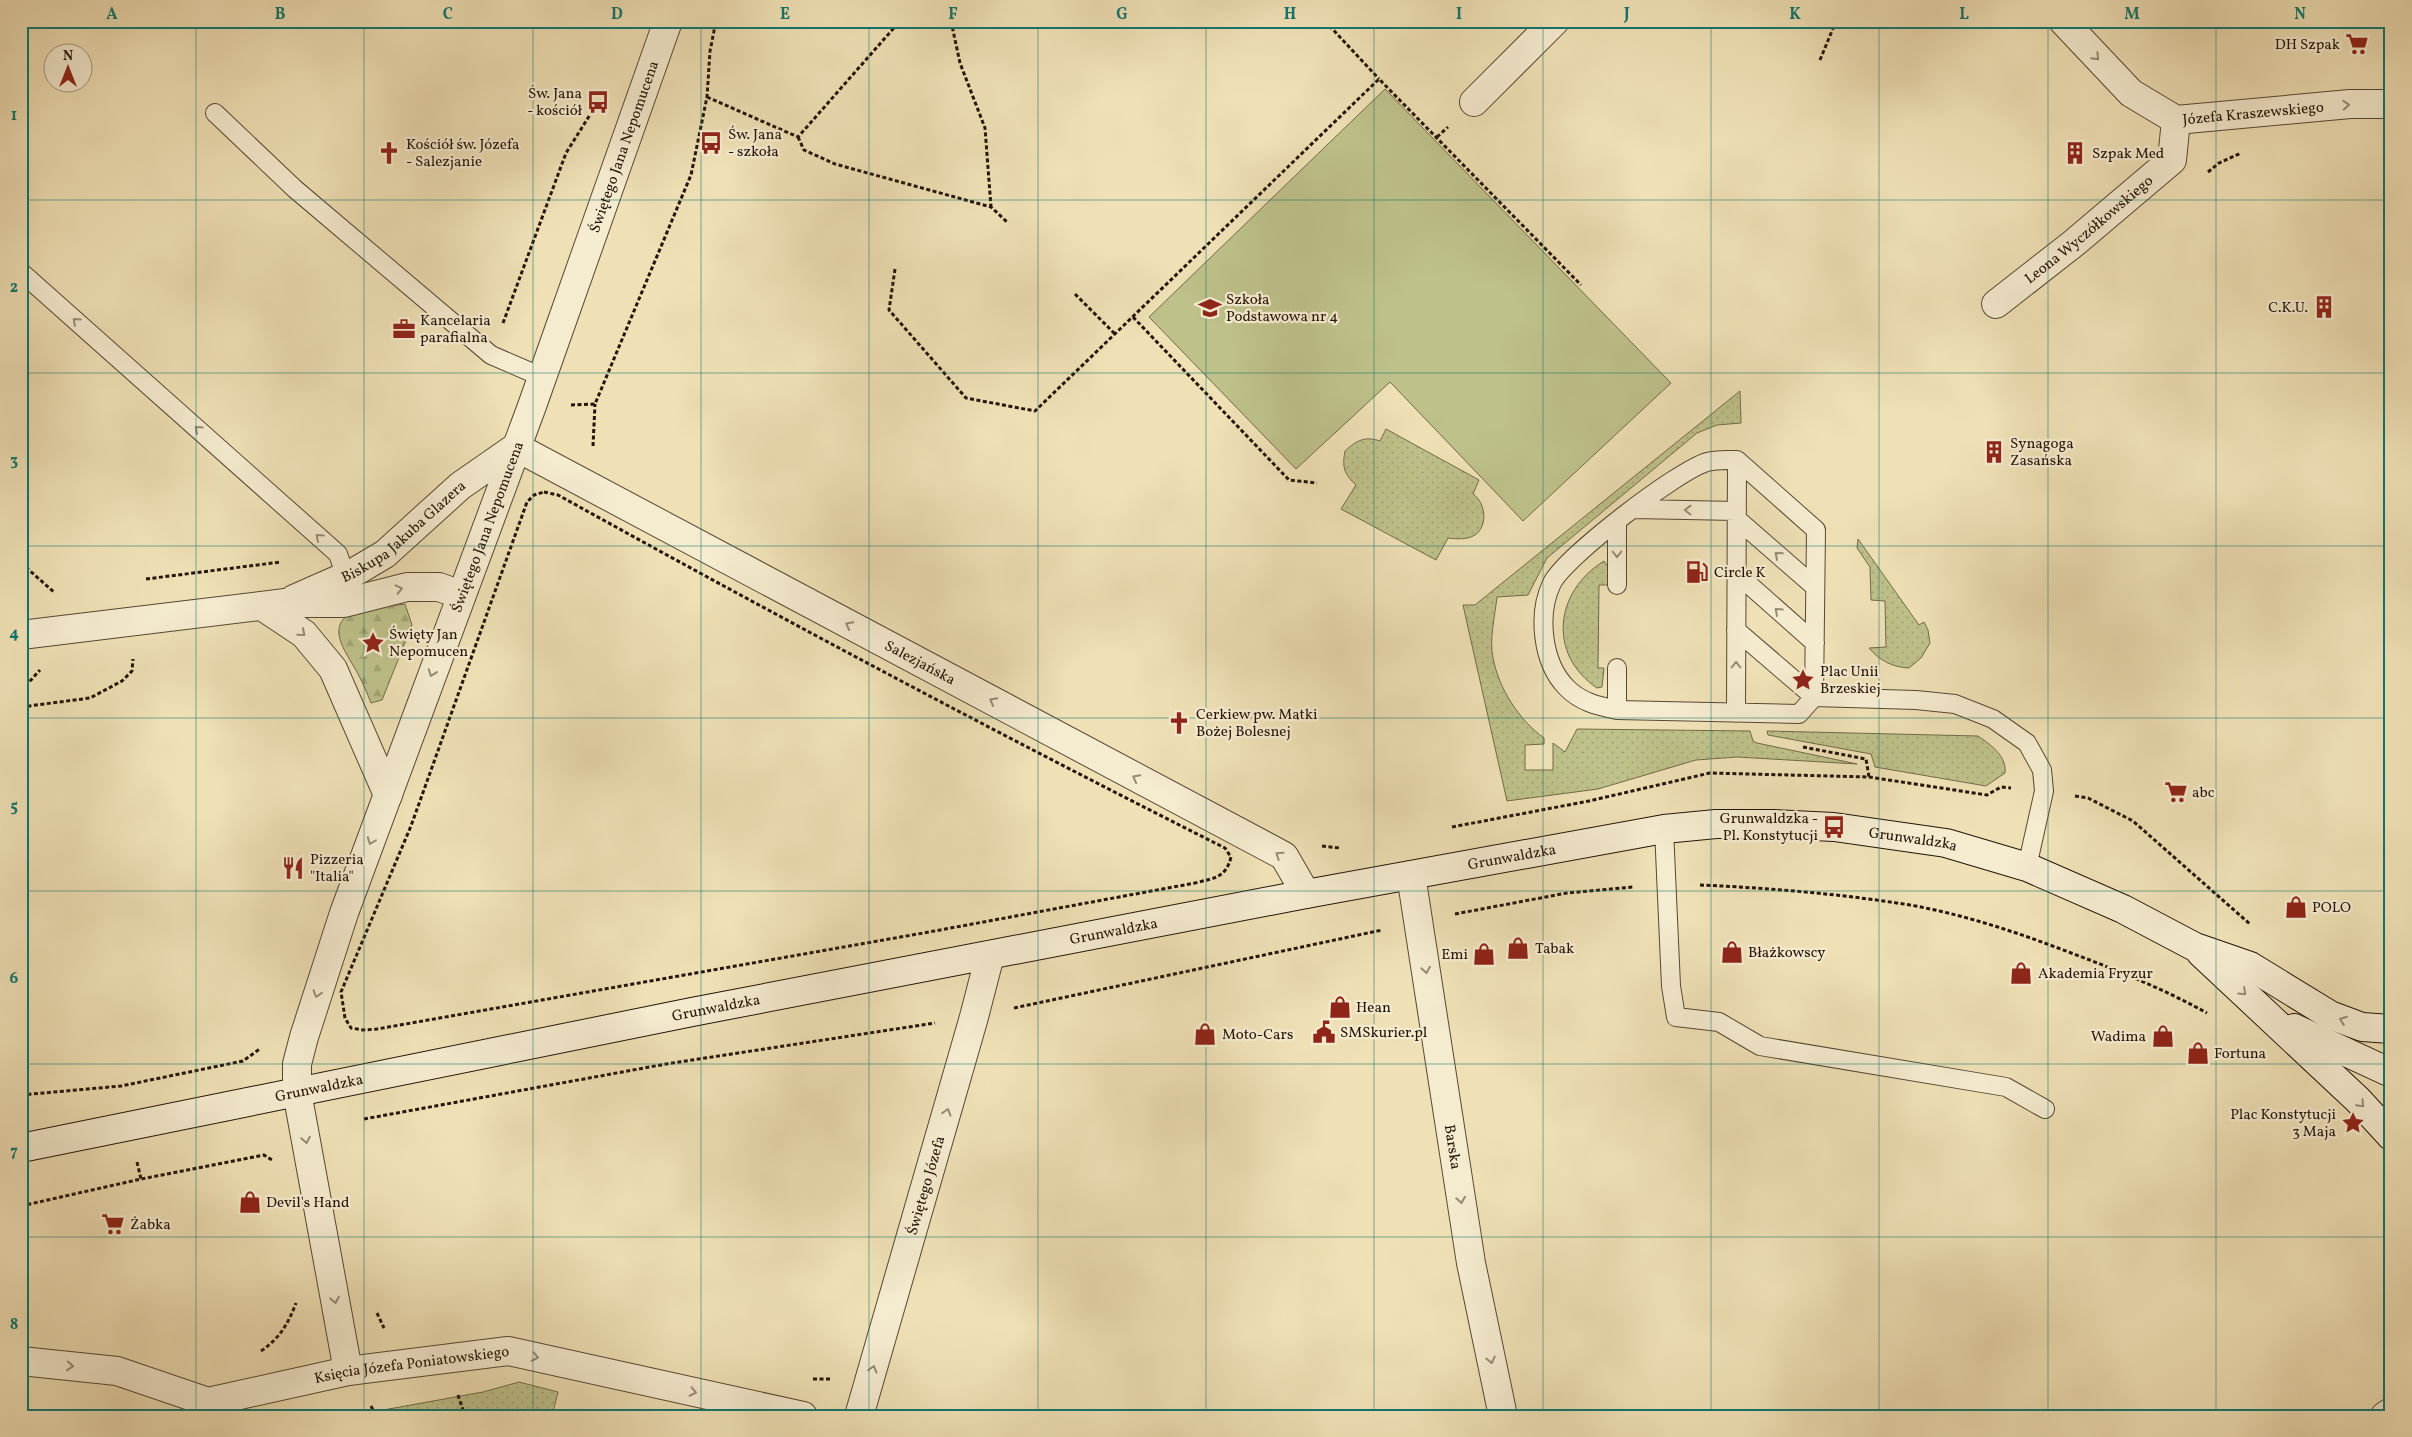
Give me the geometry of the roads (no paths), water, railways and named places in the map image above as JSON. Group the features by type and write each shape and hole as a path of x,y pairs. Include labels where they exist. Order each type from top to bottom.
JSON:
{"street":[{"name":"Świętego Jana Nepomucena","path":"348,1371 297,1092 297,1064 320,986 461,595 532,406 668,21"},
{"path":"1474,102 1555,21"},
{"name":"Józefa Kraszewskiego","path":"2063,21 2131,93 2176,120 2343,105 2391,104"},
{"name":"Leona Wyczółkowskiego","path":"1996,304 2074,243 2172,160 2176,120"},
{"name":"Biskupa Jakuba Glazera","path":"345,577 385,554 460,486 516,447"},
{"name":"Salezjańska","path":"516,447 1284,856 1306,894"},
{"name":"Biskupa Jakuba Glazera","path":"345,577 407,587 439,586 461,595"},
{"name":"Biskupa Jakuba Glazera","path":"21,635 273,604 344,603 345,577"},
{"path":"273,604 304,634 333,669 388,795"},
{"name":"Grunwaldzka","path":"21,1148 692,1012 1306,894 1664,829 1716,824 1834,827 1946,843 2027,867 2123,909 2195,947"},
{"name":"Barska","path":"1411,875 1471,1263 1503,1416"},
{"path":"2195,947 2358,1100 2391,1136"},
{"path":"2195,947 2250,966 2330,1015 2362,1027 2391,1028"},
{"name":"Świętego Józefa","path":"859,1416 974,1017 990,955"},
{"path":"2268,1015 2391,1073"},
{"name":"Księcia Józefa Poniatowskiego","path":"21,1361 117,1371 202,1409 348,1371 508,1351 803,1416"},
{"path":"2385,1416 2391,1412"}],"lane":[{"path":"215,113 295,189 491,355 542,377"},
{"path":"21,272 345,577"},
{"path":"1736,714 1737,460"},
{"path":"1737,460 1816,530 1814,697 1798,714 1617,710 1590,704 1566,687 1552,665 1544,638 1544,610 1552,583 1569,562 1678,475 1708,461 1737,460"},
{"path":"1634,509 1737,515 1815,586"},
{"path":"1617,522 1617,585"},
{"path":"1736,573 1815,643"},
{"path":"1736,630 1814,697 1916,700 1955,704 1993,718 2027,743 2042,770 2044,792 2027,867"},
{"path":"1617,668 1617,710"},
{"path":"1664,829 1671,986 1676,1017 1719,1022 1760,1046 2006,1087 2044,1110"}],"place":[{"name":"DH Szpak","path":"2357,44"},
{"name":"Św. Jana - kościół","path":"598,102"},
{"name":"Św. Jana - szkoła","path":"711,143"},
{"name":"Kościół św. Józefa - Salezjanie","path":"389,153"},
{"name":"Szpak Med","path":"2075,153"},
{"name":"C.K.U.","path":"2324,307"},
{"name":"Szkoła Podstawowa nr 4","path":"1210,308"},
{"name":"Kancelaria parafialna","path":"404,329"},
{"name":"Synagoga Zasańska","path":"1994,452"},
{"name":"Circle K","path":"1697,572"},
{"name":"Święty Jan Nepomucen","path":"373,643"},
{"name":"Plac Unii Brzeskiej","path":"1803,680"},
{"name":"Cerkiew pw. Matki Bożej Bolesnej","path":"1179,723"},
{"name":"abc","path":"2176,792"},
{"name":"Grunwaldzka - Pl. Konstytucji","path":"1834,827"},
{"name":"Pizzeria \"Italia\"","path":"293,868"},
{"name":"POLO","path":"2296,907"},
{"name":"Tabak","path":"1518,948"},
{"name":"Błażkowscy","path":"1732,952"},
{"name":"Emi","path":"1484,954"},
{"name":"Akademia Fryzur","path":"2021,973"},
{"name":"Hean","path":"1340,1007"},
{"name":"SMSkurier.pl","path":"1324,1032"},
{"name":"Moto-Cars","path":"1205,1034"},
{"name":"Wadima","path":"2163,1036"},
{"name":"Fortuna","path":"2198,1053"},
{"name":"Plac Konstytucji 3 Maja","path":"2353,1123"},
{"name":"Devil's Hand","path":"250,1202"},
{"name":"Żabka","path":"113,1224"}]}
